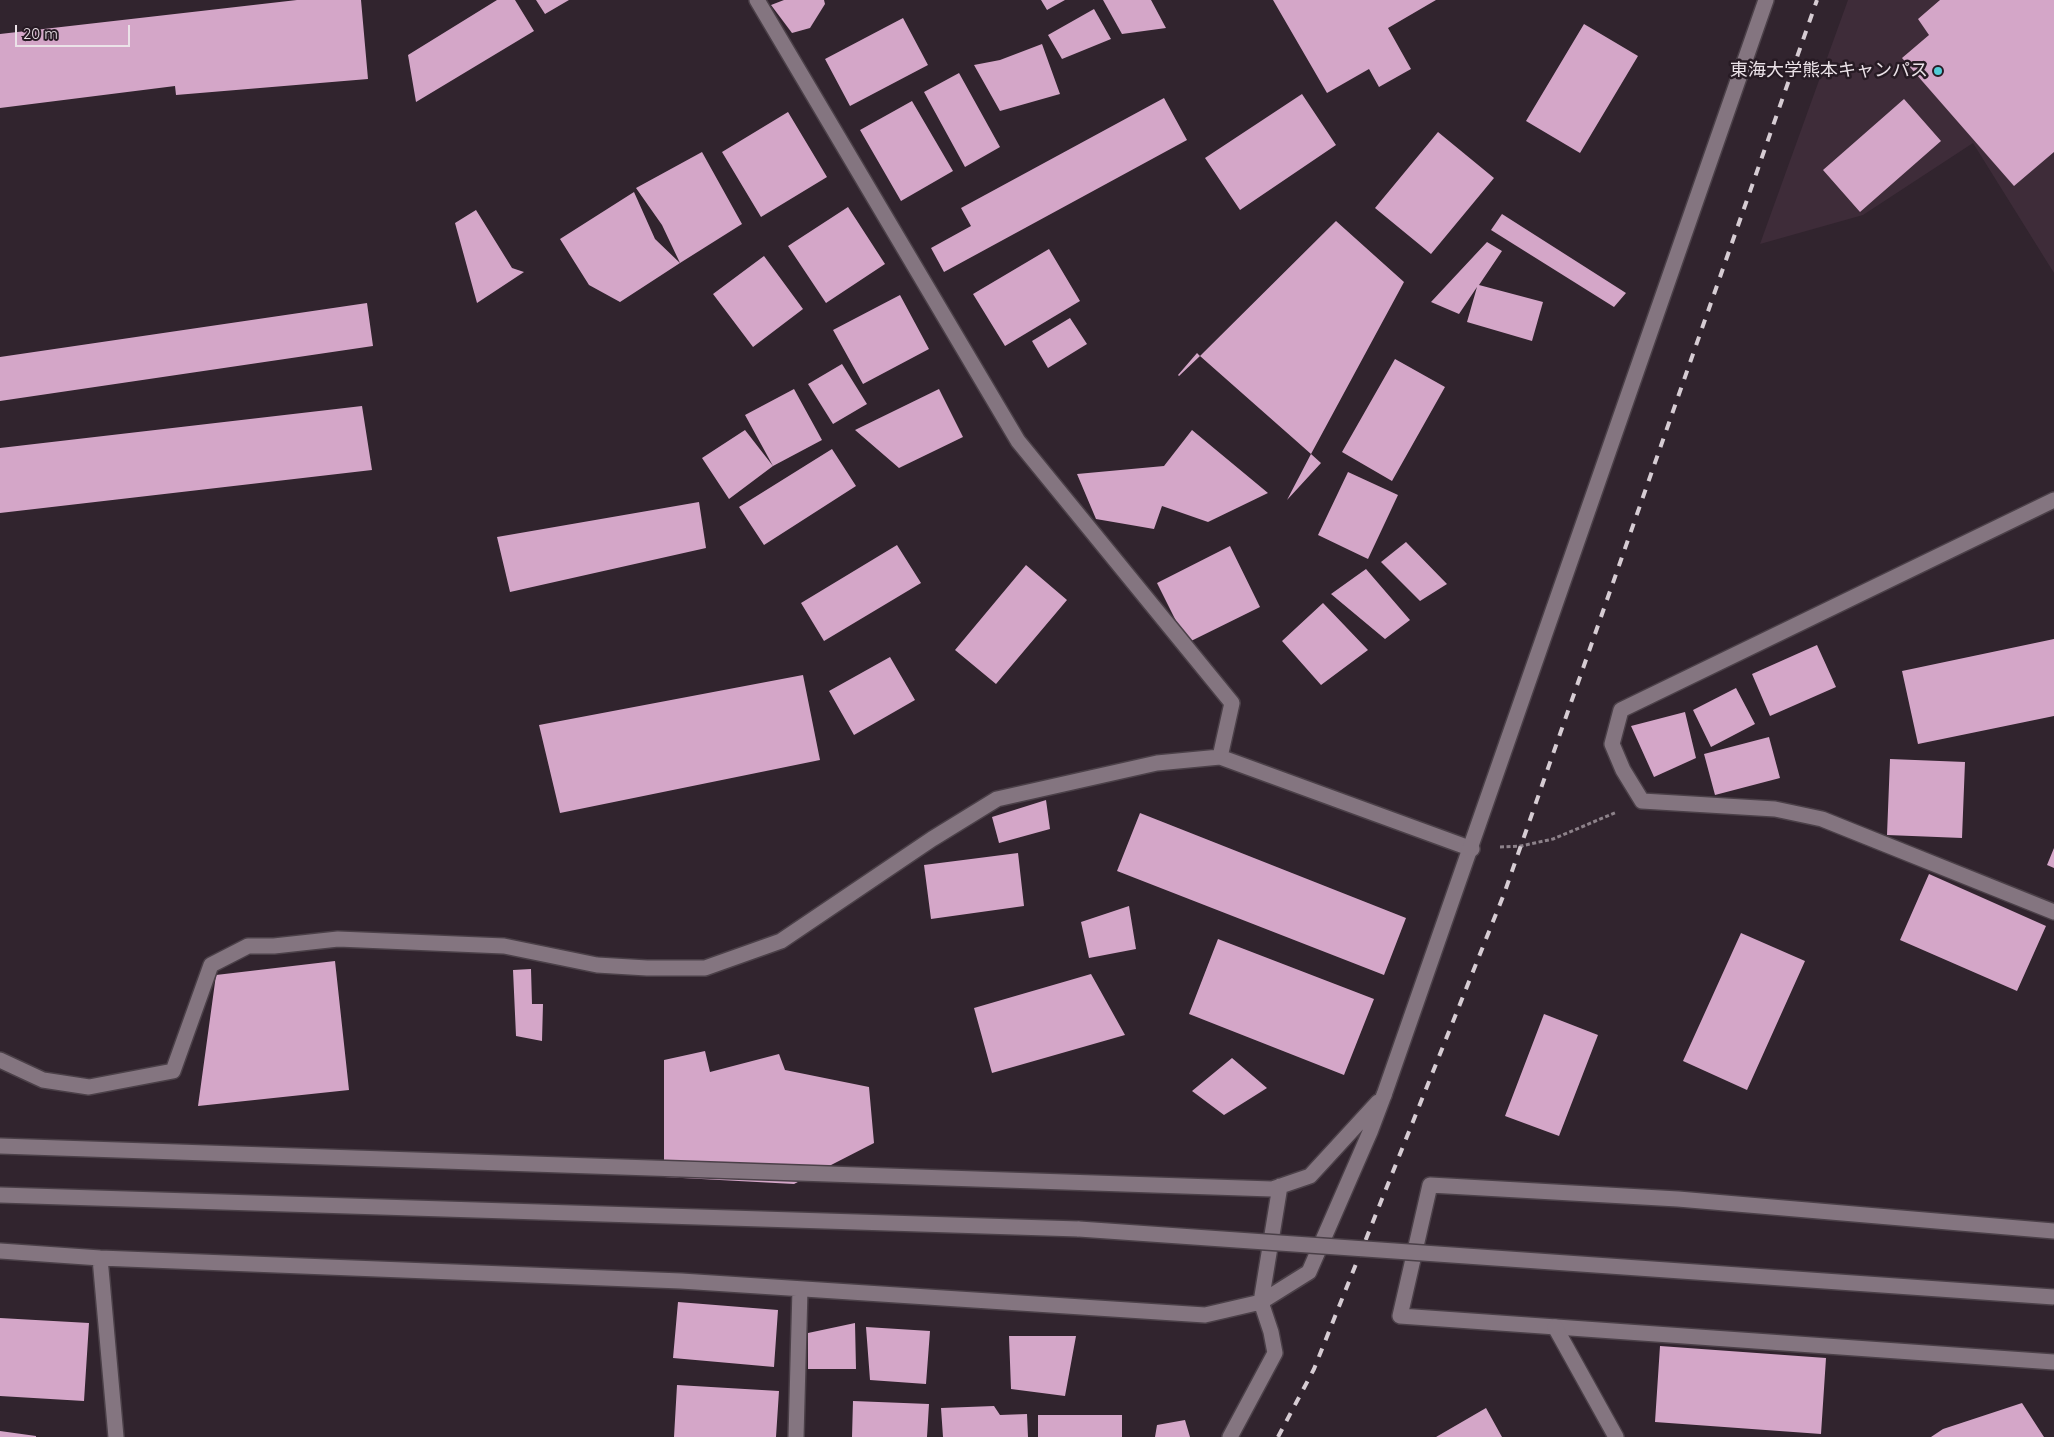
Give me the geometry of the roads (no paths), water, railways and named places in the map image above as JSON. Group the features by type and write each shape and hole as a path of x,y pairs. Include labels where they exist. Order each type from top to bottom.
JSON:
{"street":[{"path":"757,0 1018,441 1232,703 1220,757"},
{"path":"0,1251 100,1258 671,1281 1205,1315 1261,1302 1309,1272 1384,1096 1472,849 1766,0"},
{"path":"2054,500 1621,710 1612,744 1623,770 1642,801 1775,809 1822,819 2054,912"},
{"path":"0,1060 42,1080 89,1086 173,1071 211,965 248,946 274,946 338,939 494,946 597,965 646,968 705,968 781,941 932,839 997,798 1157,763 1220,757 1472,849"},
{"path":"0,1146 1272,1189 1310,1176 1384,1096"},
{"path":"2054,1231 1678,1199 1430,1185 1400,1316 2054,1362"},
{"path":"1230,1437 1275,1354 1271,1332 1261,1302 1280,1186"},
{"path":"0,1195 1078,1229 2054,1297"},
{"path":"100,1258 116,1437"},
{"path":"796,1437 800,1289"},
{"path":"1555,1327 1616,1437"}],"railway":[{"path":"1278,1437 1314,1369 1504,894 1817,0"}],"place":[{"name":"東海大学熊本キャンパス","path":"1938,71"}]}
